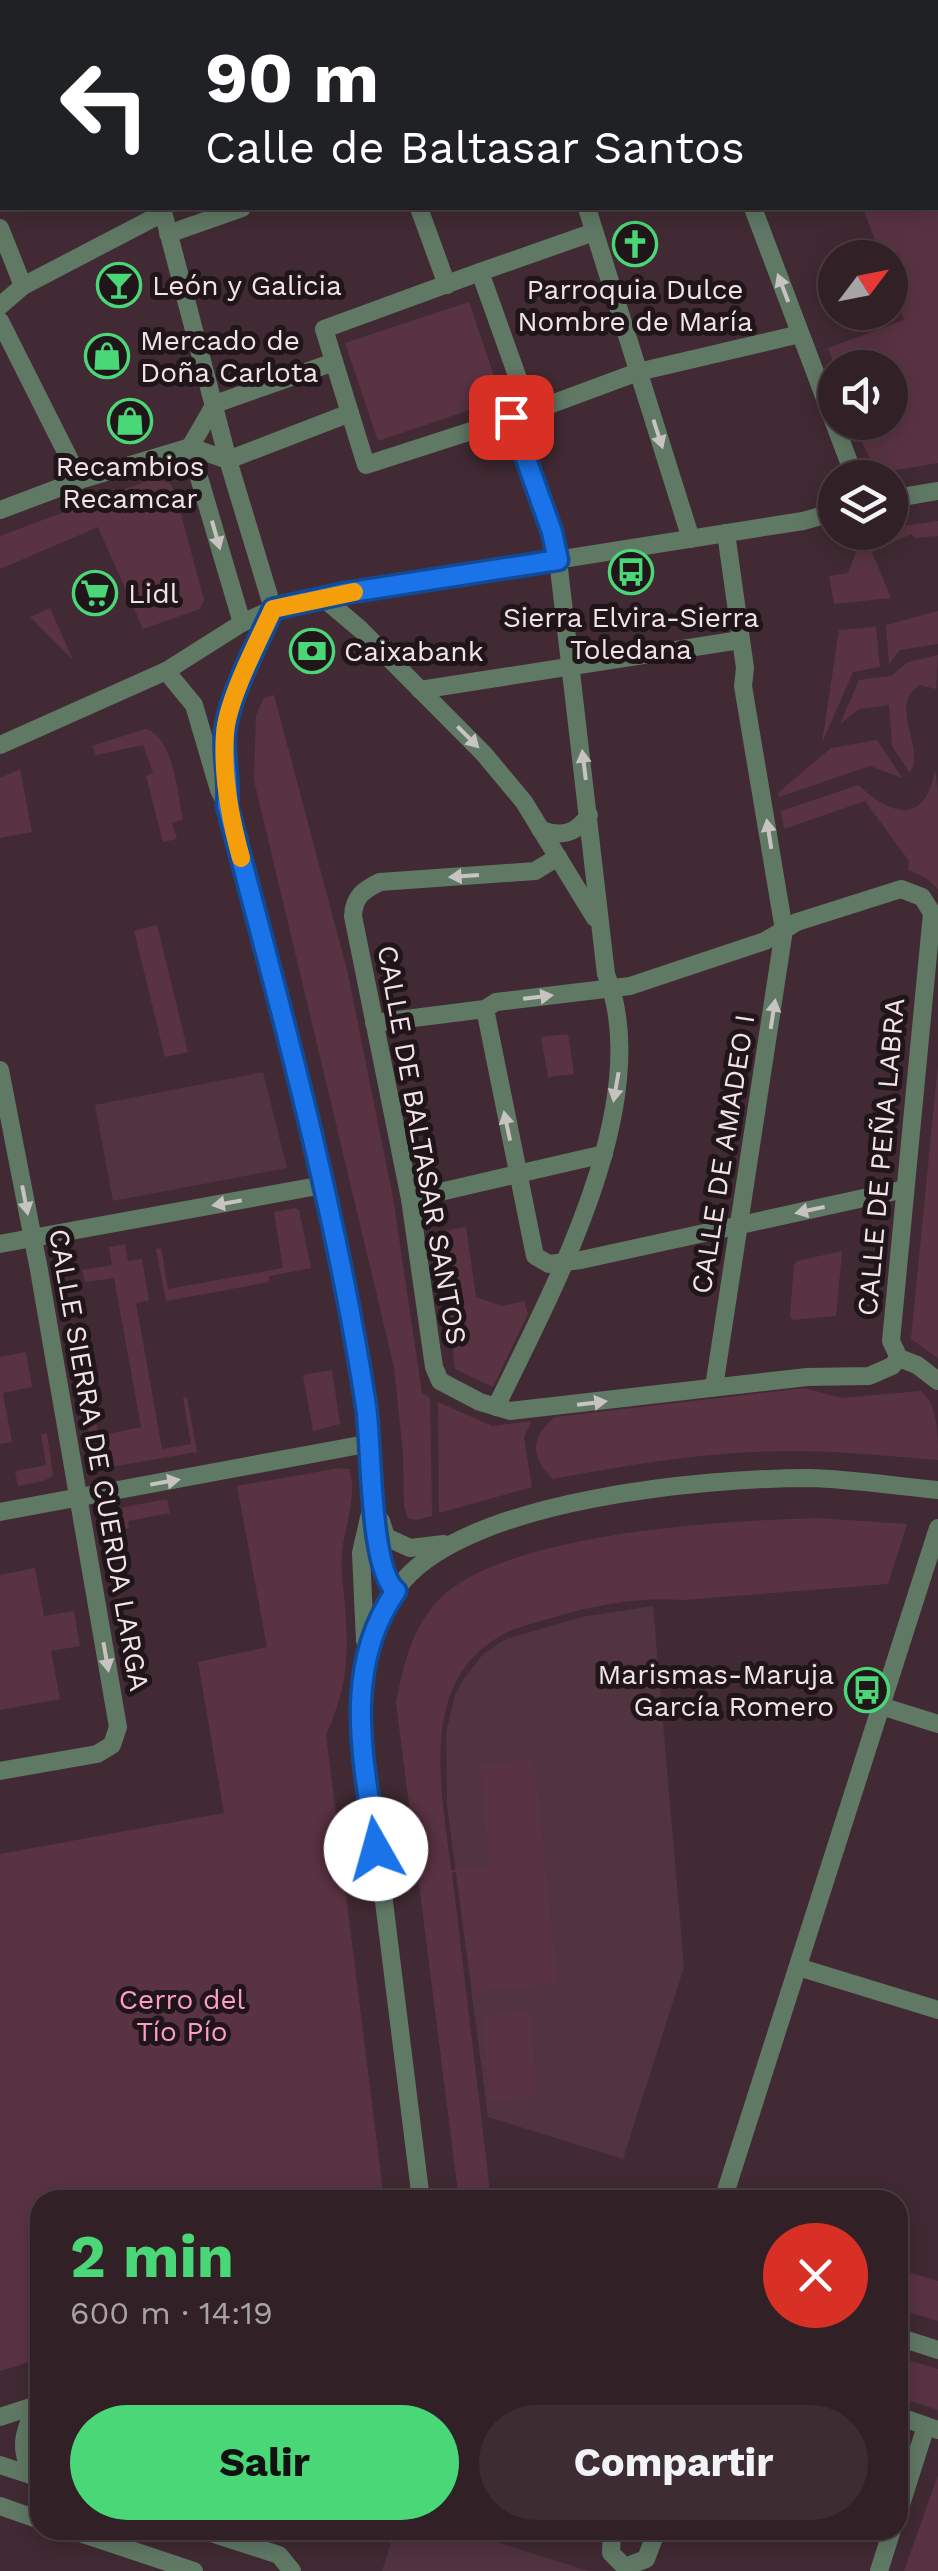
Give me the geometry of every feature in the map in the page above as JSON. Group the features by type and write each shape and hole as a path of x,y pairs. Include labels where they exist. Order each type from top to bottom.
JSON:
{"street":[{"path":"0,306 23,286 162,210 228,460 273,609 224,731 227,805"},
{"path":"168,234 236,210"},
{"path":"420,210 447,285"},
{"path":"588,210 691,539"},
{"path":"754,210 848,460"},
{"path":"0,228 23,286"},
{"path":"594,232 324,329 366,465 638,372 800,334"},
{"path":"480,272 530,412"},
{"path":"0,321 80,480"},
{"path":"242,623 190,447 215,404 334,362"},
{"path":"0,510 80,480 190,447 228,460 350,413"},
{"path":"511,417 552,532 558,560 606,974 617,1004 620,1067 604,1154 567,1262 496,1407 510,1411 560,1407 807,1376 869,1376 892,1366 899,1358 917,1365 938,1381"},
{"path":"908,496 938,491"},
{"path":"0,745 166,671 242,623 273,609 322,597 818,517"},
{"name":"CALLE DE AMADEO I","path":"714,1387 784,930 742,686 746,668 726,534"},
{"path":"322,597 360,628 484,754 524,802 588,902 601,932"},
{"path":"420,690 740,640"},
{"path":"166,671 194,706 227,805 323,1185 372,1443 379,1552 391,1598"},
{"path":"540,829 568,834 589,815"},
{"name":"CALLE DE BALTASAR SANTOS","path":"496,1407 440,1381 434,1367 410,1199 353,916 354,903 363,890 380,882 536,871 558,857"},
{"name":"CALLE DE PEÑA LABRA","path":"784,930 797,922 901,889 922,897 932,913 891,1341 899,1358"},
{"path":"374,1023 485,1009 496,1002 613,990 765,941 784,930"},
{"path":"485,1009 535,1256 548,1264 905,1190"},
{"name":"CALLE SIERRA DE CUERDA LARGA","path":"0,1070 118,1727 112,1745 96,1754 0,1771"},
{"path":"410,1199 604,1154"},
{"path":"0,1244 323,1185"},
{"path":"0,1512 372,1443"},
{"path":"420,2190 360,1732 364,1662 370,1638 391,1598 419,1565 454,1542 492,1526 559,1507 668,1487 810,1478 938,1490"},
{"path":"364,1662 361,1553 374,1499"},
{"path":"374,1499 386,1537 394,1544 421,1548 454,1542"},
{"path":"367,1520 372,1583 377,1597 391,1598"},
{"path":"726,2190 938,1528"},
{"path":"881,1706 938,1724"},
{"path":"798,1967 938,2010"},
{"path":"908,2341 938,2350"},
{"path":"0,2417 30,2407"},
{"path":"30,2420 22,2445 30,2463"},
{"path":"908,2420 932,2428 908,2489"},
{"path":"0,2465 30,2474"},
{"path":"0,2506 30,2516"},
{"path":"101,2540 194,2571"},
{"path":"233,2540 280,2555 292,2571"},
{"path":"612,2540 611,2553 625,2567 646,2559 654,2540"},
{"path":"879,2571 889,2540"}],"shaded area":[{"path":"263,1072 287,1168 113,1201 95,1105"},
{"path":"653,1606 684,1967 623,2159 488,2117 447,1805 446,1733 455,1695 463,1680 483,1654 506,1639 581,1617"},
{"path":"392,2540 489,2540 589,2571 382,2571"}],"green space":[{"path":"864,210 938,210 938,463 908,468 908,460 872,460 862,440 908,440 908,350 828,348 877,330 908,330 908,240 875,240"},
{"path":"469,302 502,399 378,441 345,343"},
{"path":"155,478 171,484 176,496 204,600 200,609 143,629 98,527 0,569 0,536"},
{"path":"938,521 938,536 914,538 912,534 908,536 908,525"},
{"path":"857,550 876,550 872,552 891,598 834,604 829,576 848,573"},
{"path":"50,608 73,660 30,617"},
{"path":"938,611 938,644 900,650 889,664 886,625"},
{"path":"876,627 880,667 853,672 822,743 839,630"},
{"path":"938,655 936,689 920,685 907,703 914,751 910,773 892,746 889,705 859,709 840,724 859,680 891,676 908,662"},
{"path":"274,695 348,974 393,1198 422,1393 430,1398 432,1516 416,1520 408,1518 404,1506 394,1367 254,780 256,715 264,698"},
{"path":"145,729 162,742 173,767 183,820 172,823 177,839 163,842 146,776 153,773 143,745 96,755 92,746"},
{"path":"877,740 902,778 870,766 779,797 778,793 831,748"},
{"path":"20,769 32,832 0,838 0,778"},
{"path":"935,769 938,889 908,870 909,861 865,801 784,829 781,811 858,785 895,809 916,807 931,787"},
{"path":"157,925 188,1052 165,1057 134,931"},
{"path":"568,1034 574,1074 548,1077 541,1037"},
{"path":"938,1064 938,1358 911,1339"},
{"path":"299,1210 311,1268 269,1276 269,1282 166,1301 156,1249 161,1248 168,1289 283,1268 274,1212"},
{"path":"466,1227 476,1297 502,1306 524,1301 528,1314 493,1387 455,1369 439,1232"},
{"path":"125,1244 128,1261 142,1259 149,1300 136,1303 162,1449 191,1444 183,1398 187,1397 197,1452 104,1468 99,1467 93,1456 84,1405 92,1404 99,1436 141,1427 114,1278 85,1282 82,1270 112,1265 109,1247"},
{"path":"842,1251 836,1316 793,1320 790,1316 794,1265"},
{"path":"26,1352 32,1387 3,1393 12,1442 0,1444 0,1357"},
{"path":"332,1370 340,1424 313,1431 303,1375"},
{"path":"804,1388 842,1398 920,1391 934,1411 938,1460 828,1452 731,1453 553,1479 537,1455 537,1440 555,1417"},
{"path":"438,1402 492,1426 532,1421 524,1437 532,1487 439,1513"},
{"path":"47,1433 53,1475 44,1481 18,1486 15,1471 46,1465 41,1434"},
{"name":"Cerro del Tío Pío","path":"349,1469 352,1489 342,1559 346,1657 342,1687 326,1735 383,2190 30,2190 30,2362 0,2371 0,1854 224,1813 198,1662 267,1647 237,1486"},
{"path":"167,1499 170,1513 128,1521 129,1528 107,1532 105,1520 114,1509"},
{"path":"816,1518 907,1524 888,1584 635,1601 586,1609 504,1634 476,1654 457,1679 446,1708 441,1739 443,1806 451,1870 489,1866 480,1765 534,1759 558,1984 473,1992 456,1872 452,1873 490,2190 458,2190 396,1702 414,1638 435,1604 465,1580 508,1561 615,1535"},
{"path":"35,1568 44,1616 74,1611 80,1646 51,1651 60,1699 0,1710 0,1575"},
{"path":"531,2012 537,2097 489,2100 483,2015"},
{"path":"908,2272 938,2281 938,2321 908,2312"},
{"path":"908,2360 938,2369 938,2410 908,2400"},
{"path":"938,2475 938,2571 904,2571"}],"slow traffic":[{"path":"241,858 227,805 224,731 242,680 273,609 354,592"}],"place":[{"name":"Parroquia Dulce Nombre de María","path":"635,244"},
{"name":"León y Galicia","path":"119,285"},
{"name":"Mercado de Doña Carlota","path":"107,356"},
{"name":"Recambios Recamcar","path":"130,421"},
{"name":"Sierra Elvira-Sierra Toledana","path":"631,572"},
{"name":"Lidl","path":"95,593"},
{"name":"Caixabank","path":"312,651"},
{"name":"Marismas-Maruja García Romero","path":"867,1690"}],"route":[{"path":"376,1849 359,1700 370,1638 396,1591 388,1585 379,1552 371,1437 330,1216 227,805 224,731 273,609 345,593 558,560 552,532 511,417"}]}
